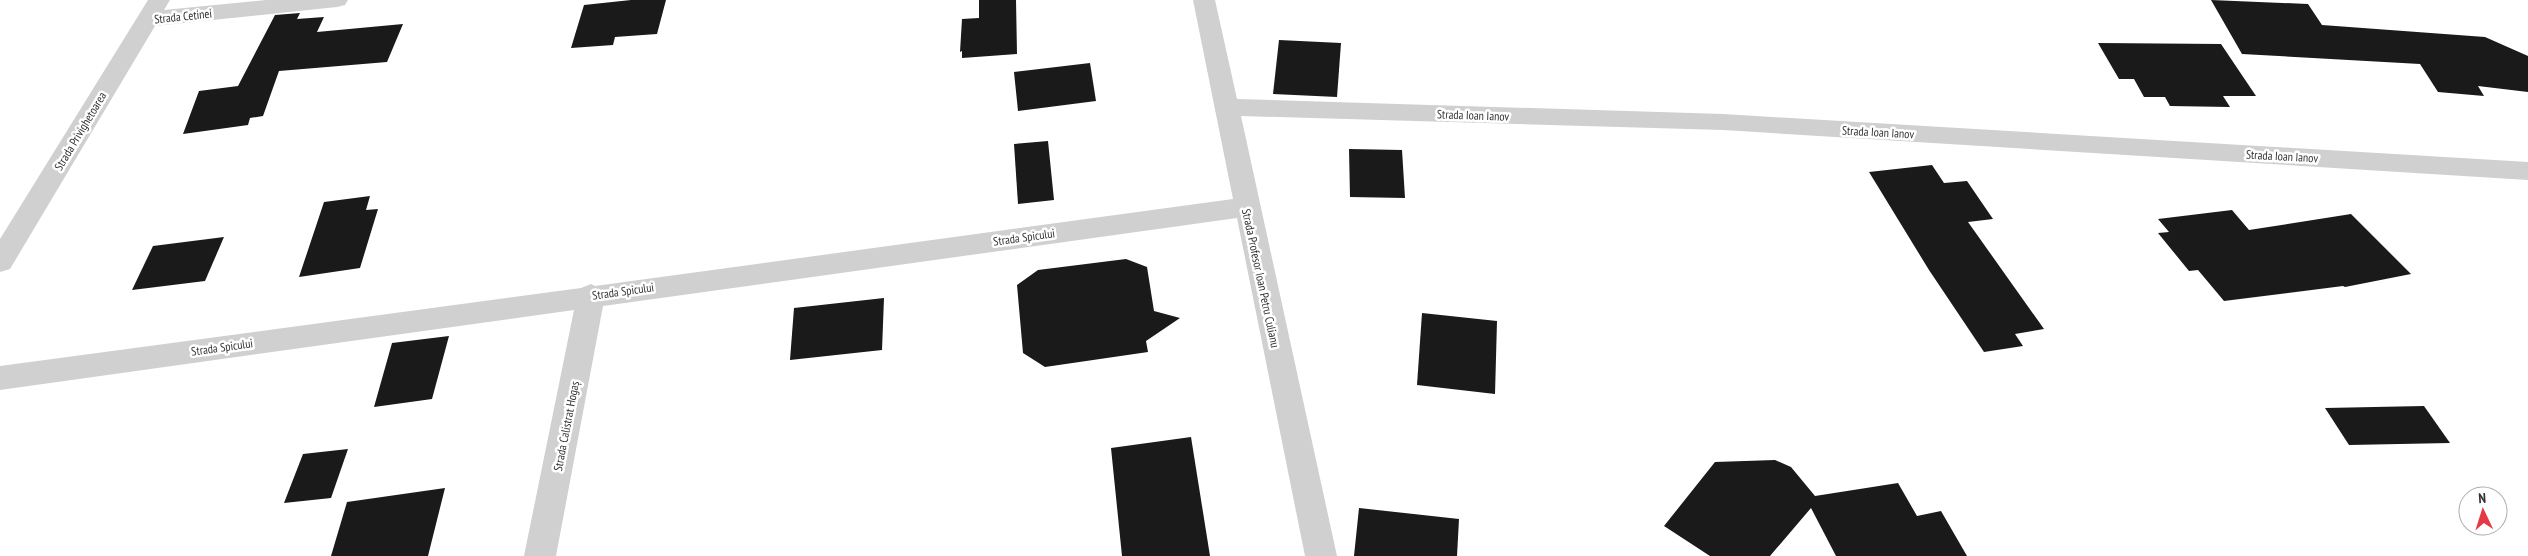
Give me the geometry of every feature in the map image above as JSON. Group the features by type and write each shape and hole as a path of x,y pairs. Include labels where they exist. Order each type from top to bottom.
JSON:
{"street":[{"name":"Strada Cetinei","path":"154,10 337,0"},
{"name":"Strada Profesor Ioan Petru Culianu","path":"1204,0 1246,207 1321,556"},
{"name":"Strada Privighetoarea","path":"0,262 154,10"},
{"name":"Strada Ioan Ianov","path":"1227,107 1723,122 2528,171"},
{"name":"Strada Spicului","path":"0,378 591,295 1246,207"},
{"name":"Strada Calistrat Hogaș","path":"540,556 591,295"}],"building":[{"path":"631,0 666,0 657,34 615,37 613,45 571,48 584,5"},
{"path":"979,0 1016,0 1017,54 962,58 962,51 960,52 962,19 979,18"},
{"path":"2211,0 2308,4 2322,25 2485,37 2528,56 2528,92 2478,86 2484,96 2438,92 2420,64 2242,54"},
{"path":"300,13 297,19 324,17 317,32 403,24 387,62 279,71 263,116 250,118 248,125 183,134 199,91 238,86 275,15"},
{"path":"1279,40 1341,43 1337,97 1273,94"},
{"path":"2098,43 2221,44 2256,96 2223,96 2230,107 2170,106 2165,97 2144,97 2134,79 2119,79"},
{"path":"1090,63 1096,101 1018,111 1014,72"},
{"path":"1048,141 1054,200 1018,204 1014,144"},
{"path":"1349,149 1402,150 1405,198 1350,197"},
{"path":"1932,165 1944,183 1967,181 1993,219 1968,222 2044,329 2015,334 2023,346 1984,352 1929,270 1869,172"},
{"path":"370,196 366,210 378,209 360,268 299,277 324,202"},
{"path":"2232,210 2249,230 2351,214 2411,274 2345,287 2224,301 2198,270 2189,271 2158,233 2169,232 2158,219"},
{"path":"224,237 205,281 132,290 153,246"},
{"path":"1126,259 1147,267 1154,311 1180,318 1146,341 1148,352 1045,367 1023,353 1017,285 1038,270"},
{"path":"884,298 882,350 790,360 794,308"},
{"path":"1422,313 1497,321 1495,394 1417,385"},
{"path":"449,336 432,399 374,407 392,343"},
{"path":"2424,406 2450,443 2349,445 2325,408"},
{"path":"1191,437 1210,556 1122,556 1111,448"},
{"path":"348,449 331,498 284,503 303,454"},
{"path":"1775,460 1791,467 1815,496 1898,483 1917,516 1941,511 1967,556 1836,556 1811,508 1770,556 1710,556 1664,526 1715,462"},
{"path":"445,488 428,556 331,556 347,502"},
{"path":"1359,508 1459,519 1457,556 1354,556"}]}
